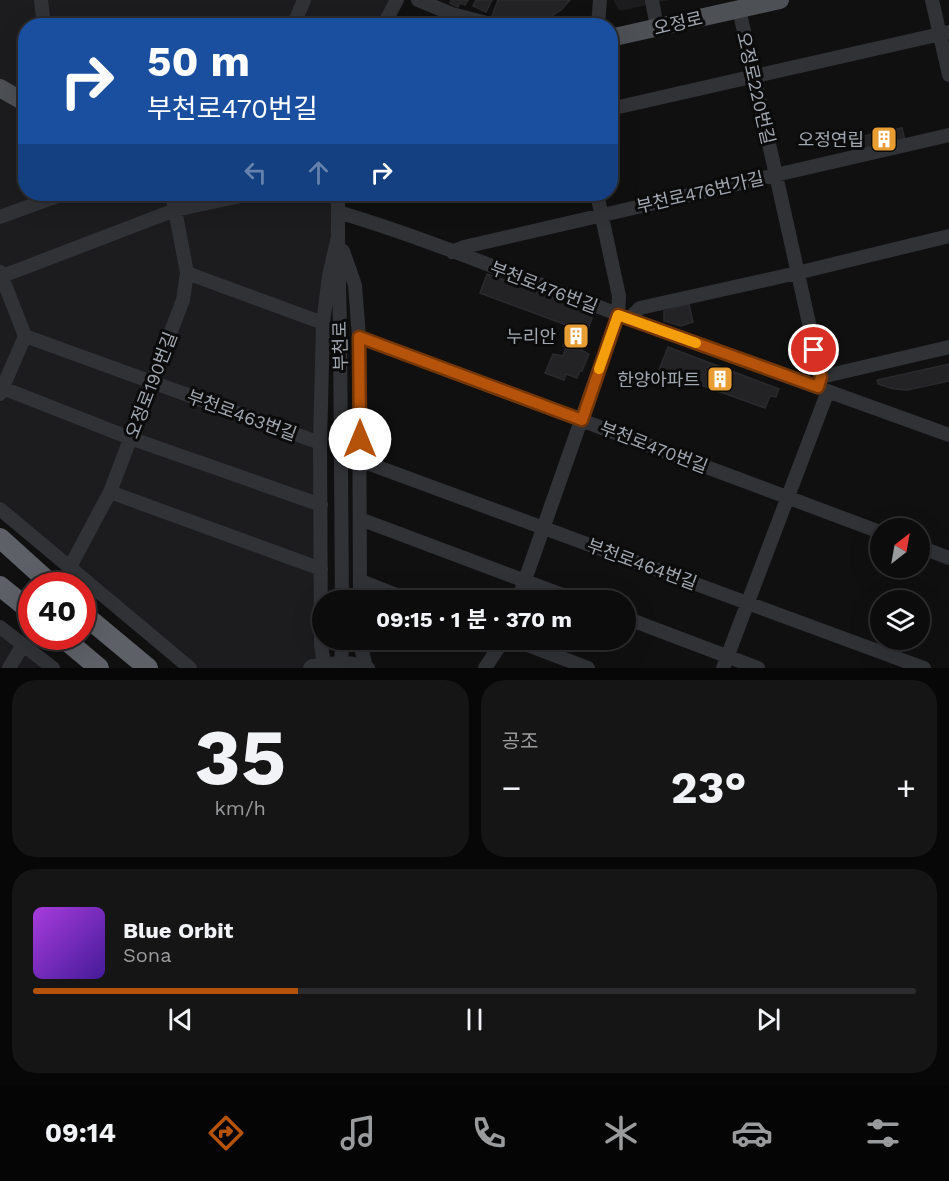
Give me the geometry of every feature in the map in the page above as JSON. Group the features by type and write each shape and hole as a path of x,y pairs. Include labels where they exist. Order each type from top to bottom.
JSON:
{"highway":[{"path":"0,538 36,572"},
{"path":"0,548 32,572"},
{"path":"0,586 18,601"},
{"path":"0,595 18,607"},
{"path":"96,625 148,668"},
{"path":"78,650 99,668"}],"main road":[{"name":"오정로","path":"618,36 780,0"},
{"path":"0,88 18,98"}],"street":[{"path":"40,0 43,18"},
{"path":"296,18 304,0"},
{"path":"388,18 398,0"},
{"path":"419,0 467,18"},
{"path":"599,18 600,0"},
{"path":"651,0 657,28"},
{"path":"932,0 944,34 949,75"},
{"name":"오정로220번길","path":"739,9 822,385"},
{"path":"618,107 944,34"},
{"name":"부천로476번가길","path":"452,252 464,247 949,135"},
{"path":"0,217 44,201"},
{"name":"오정로190번길","path":"70,567 110,492 183,300 187,273 173,201"},
{"path":"217,201 175,210 1,275 25,336 1,390 321,505"},
{"name":"부천로","path":"339,201 342,590"},
{"path":"522,590 582,420 624,317 599,201"},
{"name":"부천로476번길","path":"338,212 624,317 822,385 949,435"},
{"path":"624,317 640,308 949,236"},
{"path":"338,237 329,276 323,323 320,443 321,644 315,666 356,664 367,667"},
{"path":"338,237 354,285 359,337 360,590"},
{"name":"부천로","path":"187,273 323,323"},
{"name":"부천로463번길","path":"25,336 320,443"},
{"name":"부천로470번길","path":"359,337 870,528"},
{"path":"725,662 787,497 822,385 949,347"},
{"name":"부천로464번길","path":"360,459 924,668"},
{"path":"110,492 321,569"},
{"path":"0,509 190,668"},
{"path":"360,519 549,590"},
{"path":"930,551 949,558"},
{"path":"360,581 383,590"},
{"path":"636,622 725,662 758,668"},
{"path":"0,627 18,641"},
{"path":"9,668 20,650"},
{"path":"30,650 53,668"},
{"path":"340,668 342,650"},
{"path":"362,650 367,667"},
{"path":"485,668 497,650"},
{"path":"541,650 588,668"}],"shaded area":[{"path":"0,0 397,0 386,18 18,18 18,201 338,201 323,323 321,590 312,590 312,650 320,650 320,668 191,668 96,586 96,572 80,572 0,503"},
{"path":"613,0 669,0 620,11"},
{"path":"0,627 18,641 18,650 30,650 53,668 0,668"}],"building":[{"path":"451,0 468,0 465,5 460,3 458,7 450,3"},
{"path":"476,0 492,0 486,12 473,6"},
{"path":"498,0 570,0 561,10 547,18 492,16"},
{"name":"오정연립","path":"902,128 905,141 866,150 863,136"},
{"name":"누리안","path":"487,274 594,312 581,350 589,354 577,378 566,374 564,380 545,373 553,354 563,356 566,347 563,346 569,326 480,293"},
{"path":"689,304 693,322 681,326 664,321 664,311"},
{"name":"한양아파트","path":"668,347 779,389 776,397 770,396 765,408 659,370"},
{"path":"949,364 949,381 907,390 878,384 877,380"}],"slow traffic":[{"path":"599,369 618,315 696,343"}],"place":[{"name":"오정연립","path":"884,139"},
{"name":"누리안","path":"576,336"},
{"name":"한양아파트","path":"720,379"}],"route":[{"path":"360,439 359,337 582,420 618,315 818,387 821,377 814,350"}]}
